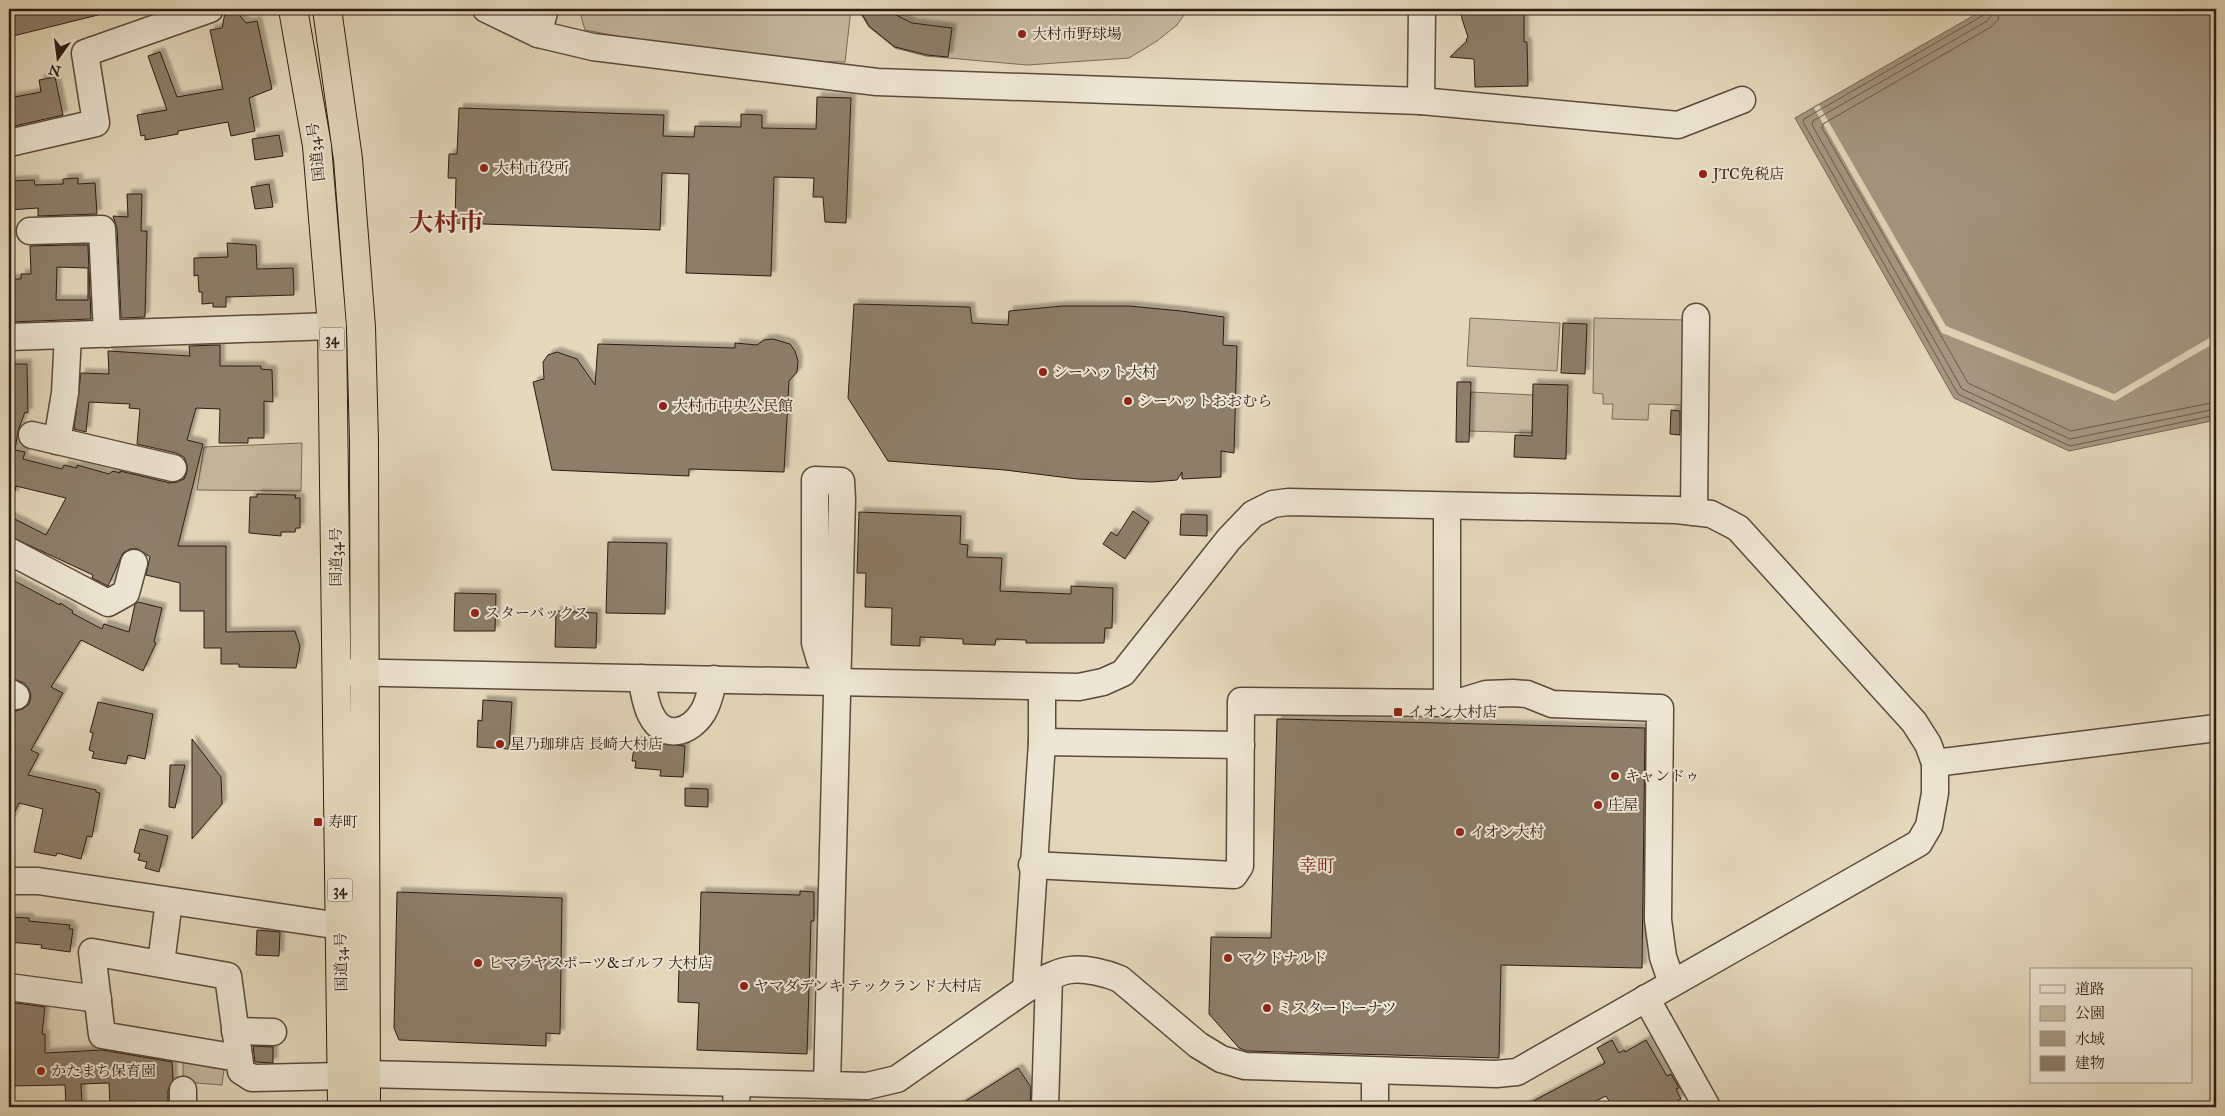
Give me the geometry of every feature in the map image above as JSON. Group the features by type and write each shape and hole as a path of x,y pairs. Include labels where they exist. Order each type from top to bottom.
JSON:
{"highway":[{"name":"国道34号","path":"293,9 317,146 332,326 340,926 354,1075 366,1107"},
{"name":"国道34号","path":"327,9 348,159 361,327 364,441 364,672 354,1075 342,1107"}],"street":[{"path":"9,143 96,124 85,53 210,9"},
{"path":"486,9 538,34 593,47 877,82 1420,101 1678,125 1742,100"},
{"path":"538,34 545,9"},
{"path":"1420,101 1422,9"},
{"path":"30,231 102,229 107,334"},
{"path":"1694,512 1696,317"},
{"path":"9,337 332,326"},
{"path":"68,335 65,393 60,411 45,438 173,468"},
{"path":"827,1085 842,499 841,481 815,480 815,643 820,660 836,681"},
{"path":"238,1058 102,1034 92,952 228,976 241,1071 252,1078 354,1075 737,1095 827,1085 867,1086 897,1079 1026,989 1049,977 1070,970 1107,974 1120,979 1198,1045 1221,1059 1245,1066 1496,1074 1517,1072 1919,843 1929,826 1936,793 1935,764 1928,744 1914,722 1738,528 1711,514 1694,512 1288,502 1273,504 1253,514 1229,539 1123,673 1104,682 1079,687 337,672"},
{"path":"1447,506 1447,704"},
{"path":"9,551 108,602 126,593 134,563"},
{"path":"641,678 646,703 652,717 662,728 673,733 693,724 703,712 714,679"},
{"path":"1026,989 1032,865 1042,742 1042,687"},
{"path":"1032,865 1234,875 1240,866 1241,701 1447,704 1486,694 1513,693 1527,694 1552,704 1660,708 1658,920 1663,957 1672,984"},
{"path":"1935,764 2216,728"},
{"path":"1042,742 1241,745"},
{"path":"9,881 38,881 340,926"},
{"path":"161,964 169,901"},
{"path":"1045,1107 1049,977"},
{"path":"9,987 98,999"},
{"path":"1646,998 1698,1104"},
{"path":"235,1031 273,1032"},
{"path":"1375,1071 1375,1107"}],"green space":[{"path":"579,9 851,9 845,62 747,56 649,42 585,30"},
{"name":"大村市野球場","path":"858,9 1188,9 1177,25 1157,41 1129,58 1027,65 926,56 895,48 869,27"},
{"path":"1470,318 1560,323 1557,371 1467,366"},
{"path":"1594,318 1685,320 1683,405 1649,404 1648,420 1612,419 1613,404 1603,404 1603,394 1593,393"},
{"path":"1471,392 1533,395 1532,433 1469,431"},
{"path":"302,443 301,491 197,490 204,447"},
{"path":"183,1058 207,1060 224,1069 222,1085 183,1082"}],"water":[{"path":"1985,9 2216,9 2216,420 2069,451 1954,398 1795,118"}],"pier":[{"path":"1819,105 1946,326 2114,394 2216,334 2216,342 2115,401 1942,333 1814,108"}],"building":[{"path":"9,9 101,9 102,14 9,37"},
{"path":"859,9 890,9 896,15 912,23 952,28 948,57 927,55 895,47 869,26"},
{"path":"1461,9 1524,10 1524,42 1527,42 1528,86 1475,87 1474,59 1450,57 1467,41 1468,37"},
{"path":"231,10 237,12 246,23 257,21 272,89 249,98 255,131 231,136 228,122 178,131 178,134 145,140 145,135 141,136 137,115 167,110 148,56 160,52 177,97 223,89 210,30 222,28 225,13"},
{"path":"55,77 63,115 15,126 9,98 41,92 39,80"},
{"path":"817,97 851,98 846,223 825,222 823,197 813,197 814,178 774,177 771,276 686,273 689,174 662,173 660,230 455,223 456,178 448,178 449,154 457,154 459,108 664,115 663,136 694,137 695,126 741,127 741,114 762,115 762,128 816,129"},
{"path":"279,135 283,156 255,160 252,139"},
{"path":"78,178 78,184 95,183 97,214 38,216 38,208 9,210 9,181 34,180 35,185 63,184 63,179"},
{"path":"269,184 273,207 255,209 251,187"},
{"path":"127,194 142,194 141,231 147,231 145,317 121,318 117,228 113,216 128,217"},
{"path":"227,243 256,245 257,269 293,268 294,295 226,297 226,307 213,307 213,303 202,304 202,292 199,292 198,275 194,276 194,258 228,257"},
{"path":"88,245 91,319 9,322 9,279 21,279 21,274 31,274 30,246","holes":["57,267 88,268 88,300 56,300"]},
{"name":"シーハット大村","path":"854,304 970,307 972,323 1008,325 1009,311 1063,306 1129,306 1224,317 1223,345 1237,346 1234,453 1221,451 1221,477 1182,479 1182,472 1177,480 1152,482 1077,479 1005,470 888,461 848,398"},
{"path":"1563,323 1587,324 1585,374 1561,373"},
{"name":"大村市中央公民館","path":"773,339 790,344 795,351 798,361 797,372 789,381 784,472 689,469 689,476 552,470 533,382 544,379 543,362 548,355 557,352 577,359 595,385 598,344 735,348 735,343 757,345 764,340"},
{"path":"220,345 220,366 261,366 261,369 272,370 273,402 264,401 264,438 248,438 248,443 219,443 220,409 196,408 187,440 203,444 178,546 226,546 226,632 295,631 300,646 296,668 239,667 239,664 221,664 221,648 204,648 204,611 180,611 180,583 146,575 150,557 138,549 130,549 123,553 108,586 92,578 93,575 9,536 9,516 46,535 66,498 16,486 14,495 9,495 9,364 27,364 28,413 25,412 18,431 15,450 25,452 23,459 62,469 64,465 77,468 77,465 109,474 113,471 120,473 120,471 170,483 184,479 187,472 187,464 184,457 176,453 137,444 140,409 129,408 130,404 89,402 86,432 74,429 81,373 109,374 108,351 190,356 189,346"},
{"path":"1457,382 1471,382 1469,442 1456,442"},
{"path":"1533,384 1568,385 1566,459 1514,457 1515,435 1532,436"},
{"path":"1671,410 1680,411 1680,435 1670,434"},
{"path":"257,494 296,495 295,498 300,498 300,528 296,528 295,532 281,532 281,536 249,533 250,497 257,497"},
{"path":"1133,511 1149,522 1125,559 1103,544 1111,532 1117,536"},
{"path":"859,512 961,516 960,544 968,545 967,557 1002,558 1000,591 1071,594 1071,586 1113,588 1112,628 1105,628 1104,643 1026,643 1026,640 996,639 995,645 963,644 963,639 920,637 920,646 891,645 892,608 865,607 866,573 857,573"},
{"path":"1181,514 1207,515 1207,536 1180,535"},
{"path":"608,542 667,543 665,614 606,613"},
{"path":"9,578 60,605 60,603 73,611 72,613 102,629 104,624 129,632 135,604 138,602 162,608 154,642 156,643 143,671 81,640 51,687 63,693 31,750 39,754 28,775 96,790 96,792 100,793 92,837 87,836 81,859 57,853 56,856 34,852 43,809 19,803 9,824 9,709 16,711 23,709 29,704 31,696 29,689 24,683 9,677"},
{"name":"スターバックス","path":"455,593 496,594 495,631 454,631"},
{"path":"556,611 597,613 596,648 555,647"},
{"path":"483,700 512,702 509,749 477,747 478,720 482,721"},
{"path":"98,702 153,714 145,759 128,755 126,764 92,758 94,752 89,750 93,733 90,732"},
{"name":"イオン大村","path":"1277,719 1645,728 1642,968 1501,965 1499,1058 1247,1051 1239,1048 1209,1014 1211,937 1271,938"},
{"path":"192,739 221,777 222,804 192,839"},
{"path":"635,741 685,746 683,777 660,776 661,770 635,768 636,761 632,761"},
{"path":"170,765 185,765 175,808 169,807"},
{"path":"685,788 708,789 708,807 685,806"},
{"path":"140,829 168,836 159,872 145,868 147,862 138,860 140,854 134,852"},
{"name":"ヤマダデンキ テックランド大村店","path":"800,891 814,892 814,921 811,921 807,1054 697,1050 699,1003 678,1002 679,968 699,969 701,892 800,895"},
{"name":"ヒマラヤスポーツ&ゴルフ 大村店","path":"397,892 562,898 560,1034 546,1033 546,1046 399,1040 394,1028"},
{"path":"9,917 29,918 29,921 70,925 69,929 73,929 70,952 41,948 42,945 9,942"},
{"path":"257,930 280,932 279,956 256,955"},
{"path":"9,1002 45,1007 42,1034 45,1034 45,1053 102,1050 172,1062 173,1080 168,1090 168,1107 110,1107 109,1083 81,1084 82,1107 66,1107 65,1085 9,1086"},
{"path":"1612,1040 1619,1053 1624,1050 1625,1052 1646,1040 1667,1076 1671,1074 1679,1088 1676,1089 1681,1099 1666,1107 1613,1107 1606,1096 1584,1107 1522,1107 1605,1063 1597,1048"},
{"path":"253,1046 273,1047 273,1063 255,1062"},
{"path":"1018,1068 1031,1087 1030,1107 956,1107"}],"place":[{"name":"大村市野球場","path":"1022,34"},
{"name":"大村市役所","path":"484,168"},
{"name":"JTC免税店","path":"1703,174"},
{"name":"シーハット大村","path":"1043,372"},
{"name":"シーハットおおむら","path":"1128,401"},
{"name":"大村市中央公民館","path":"663,406"},
{"name":"スターバックス","path":"475,613"},
{"name":"イオン大村店","path":"1398,712"},
{"name":"星乃珈琲店 長崎大村店","path":"500,744"},
{"name":"キャンドゥ","path":"1615,776"},
{"name":"庄屋","path":"1598,805"},
{"name":"寿町","path":"318,822"},
{"name":"イオン大村","path":"1460,832"},
{"name":"マクドナルド","path":"1228,958"},
{"name":"ヒマラヤスポーツ&ゴルフ 大村店","path":"478,963"},
{"name":"ヤマダデンキ テックランド大村店","path":"744,986"},
{"name":"ミスタードーナツ","path":"1267,1008"},
{"name":"かたまち保育園","path":"41,1071"}],"district":[{"name":"大村市","path":"446,222"},
{"name":"幸町","path":"1317,866"}]}
